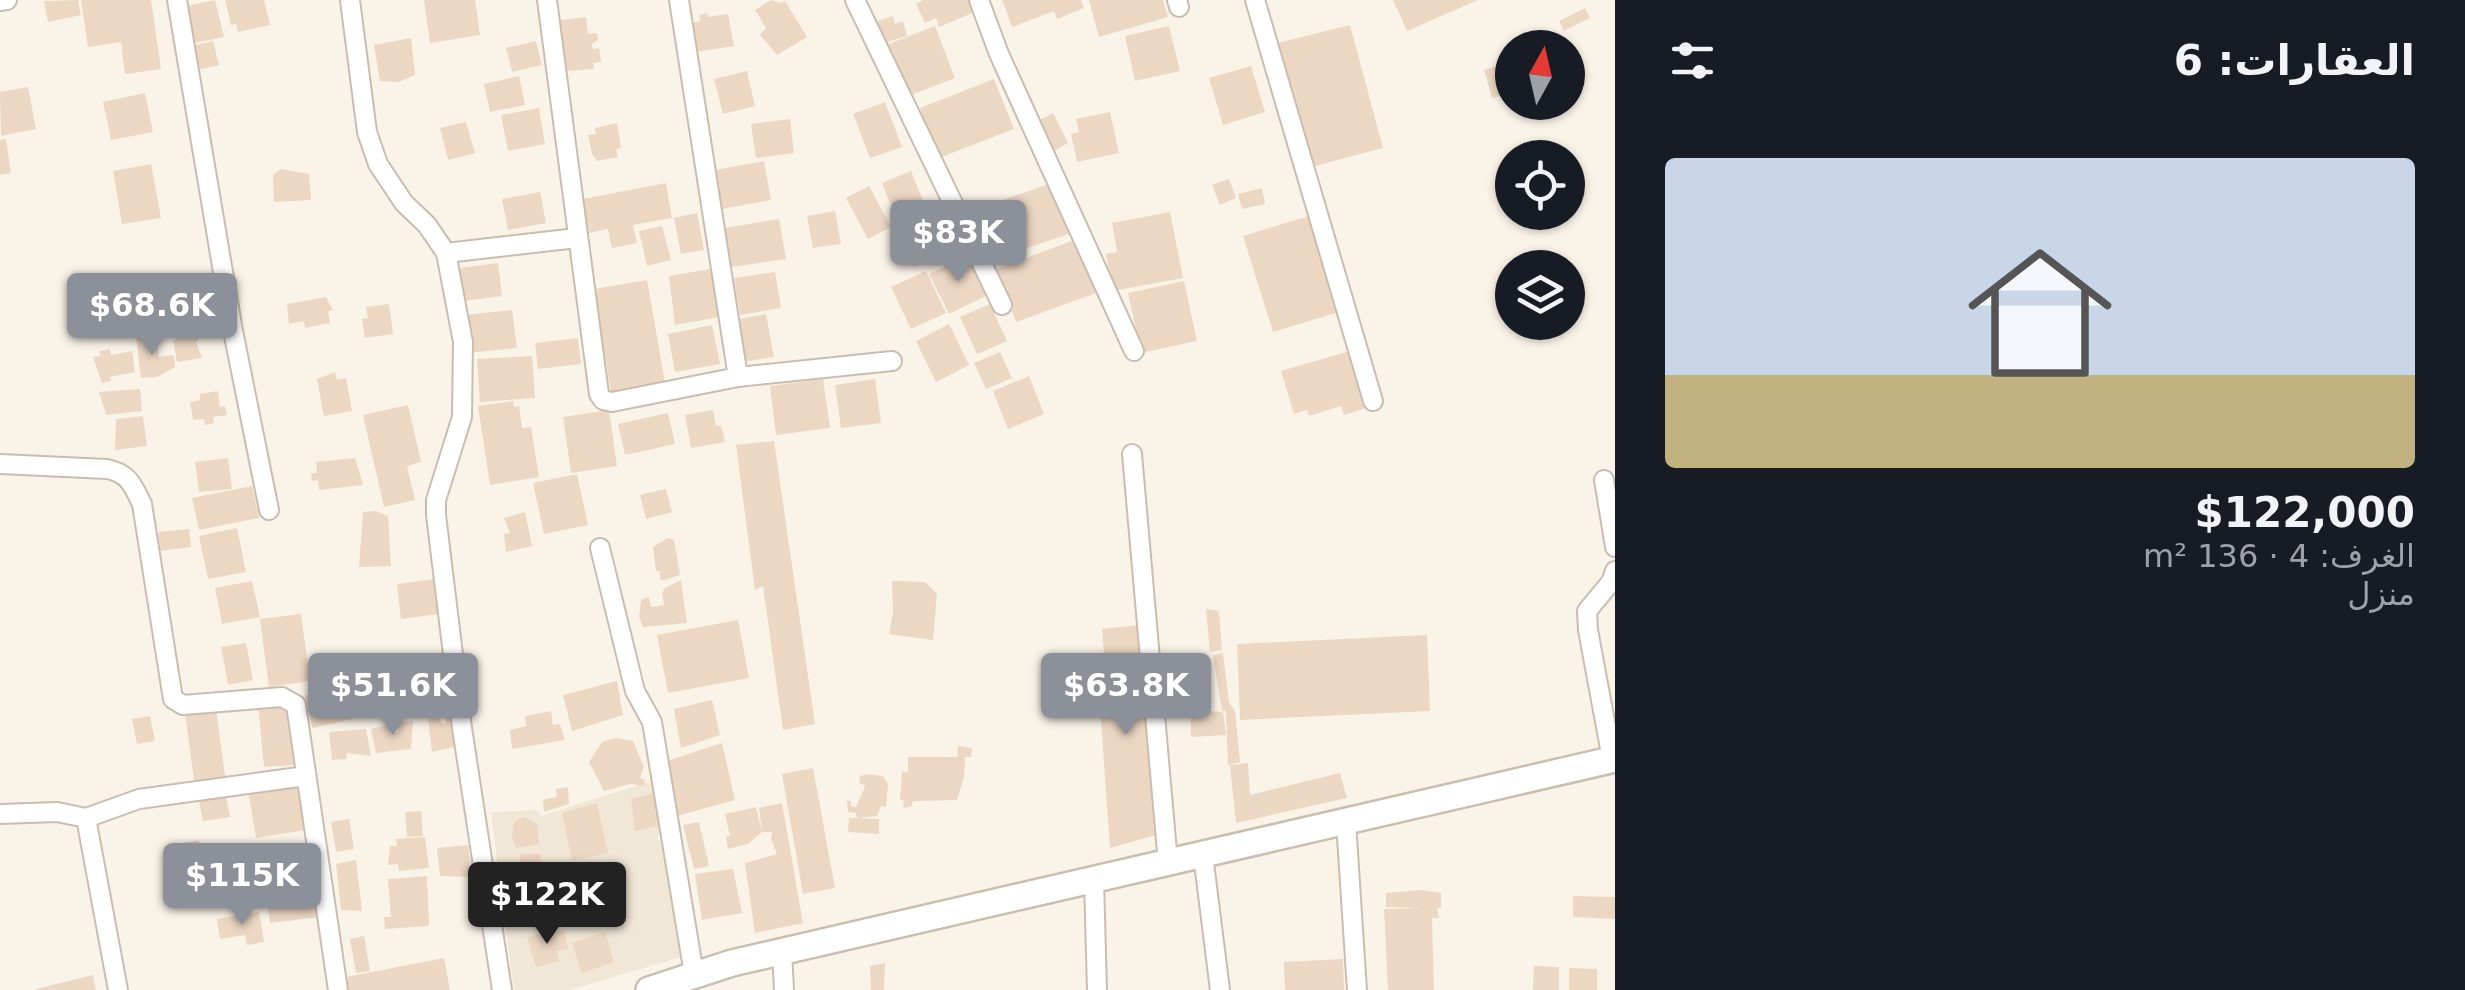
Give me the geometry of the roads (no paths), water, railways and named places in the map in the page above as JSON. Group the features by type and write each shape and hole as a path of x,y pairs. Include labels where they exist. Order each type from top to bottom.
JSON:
{"main road":[{"path":"649,990 782,951 1614,759"}],"street":[{"path":"177,0 232,331 269,510"},
{"path":"350,0 367,132 378,164 404,203 427,225 446,253 462,342 462,417 436,500 436,514 462,728 502,990"},
{"path":"546,0 594,370 603,400 630,400 738,376 892,362"},
{"path":"679,0 738,376"},
{"path":"855,0 1002,305"},
{"path":"979,0 999,54 1134,352"},
{"path":"1255,0 1373,401"},
{"path":"446,253 577,238"},
{"path":"1132,454 1168,863"},
{"path":"0,464 108,469 130,479 142,504 173,699 183,705 282,697 292,701 299,712 338,990"},
{"path":"1604,480 1615,547"},
{"path":"600,548 635,691 652,722 694,974"},
{"path":"1614,759 1587,611 1611,582 1615,571"},
{"path":"0,814 57,812 86,818 139,798 306,776"},
{"path":"86,818 118,990"},
{"path":"1346,822 1357,990"},
{"path":"1203,855 1220,990"},
{"path":"1094,880 1097,990"},
{"path":"782,951 784,990"}]}
